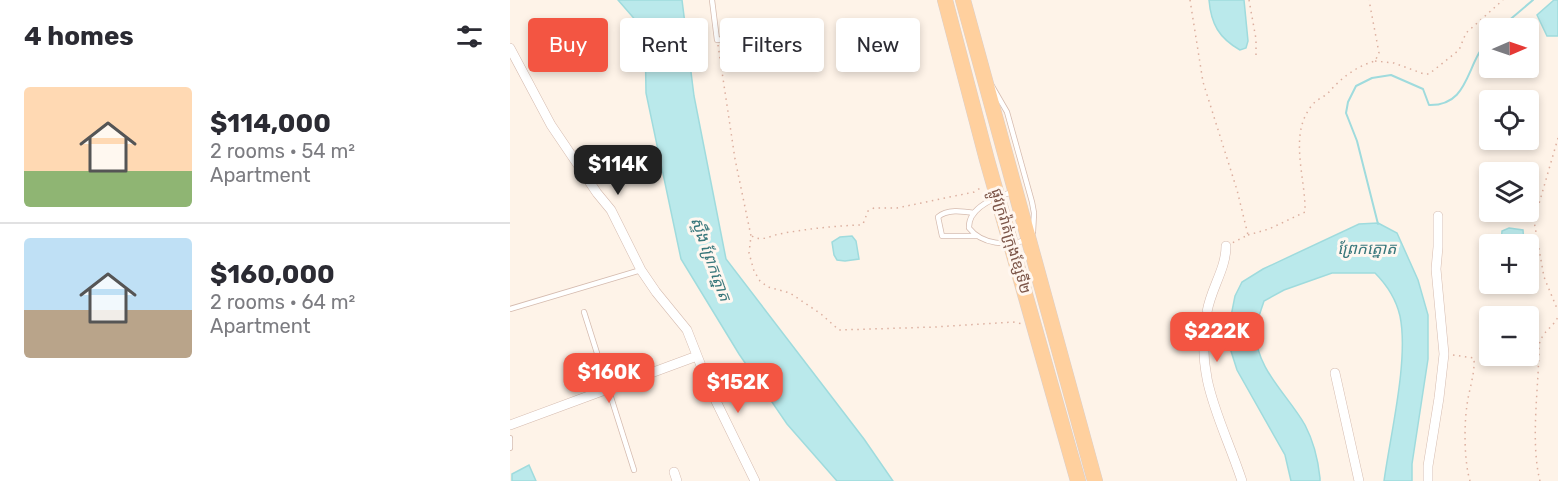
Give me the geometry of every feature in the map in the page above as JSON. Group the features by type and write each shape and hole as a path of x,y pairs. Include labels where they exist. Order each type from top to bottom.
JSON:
{"main road":[{"name":"ផ្លូវក្រវ៉ាត់ក្រុងខ្សែទី២","path":"945,0 987,159 1078,481"},
{"name":"ផ្លូវក្រវ៉ាត់ក្រុងខ្សែទី២","path":"963,0 1095,481"},
{"path":"987,159 1005,154"},
{"path":"1059,412 1075,408"}],"street":[{"path":"510,48 551,125 611,210 641,270 681,321 698,356 711,391 755,481"},
{"path":"1428,481 1428,466 1438,409 1444,354 1436,269 1438,216"},
{"path":"1226,246 1226,259 1211,291 1206,312 1203,359 1216,415 1242,481"},
{"path":"510,425 698,356"},
{"path":"1335,373 1359,481"}],"lane":[{"path":"712,0 717,40 720,40"},
{"path":"982,70 1003,101 1034,213 1030,244 992,242 978,236 969,228 970,219 974,213 998,196 1015,191"},
{"path":"974,213 959,210 939,215 940,233 945,237 978,236"},
{"path":"510,309 641,270"},
{"path":"584,312 634,470"},
{"path":"510,438 510,448"}],"path":[{"path":"1190,0 1203,82 1237,190 1248,235"},
{"path":"1249,0 1256,39 1256,57"},
{"path":"1369,0 1379,53 1375,61"},
{"path":"1226,246 1305,212 1299,164 1304,122 1314,103 1363,64 1375,61 1394,63 1429,74 1459,50 1466,33 1503,0"},
{"path":"717,40 735,159 751,236 749,253 760,281 768,287 790,293 821,314 839,330 1013,322 1035,327"},
{"path":"1558,138 1534,221 1544,277 1558,310"},
{"path":"751,236 756,239 777,234 860,225 868,211 874,208 897,208 974,192 993,180"},
{"path":"1540,481 1537,454 1539,345 1542,334 1553,325 1558,317"},
{"path":"1444,354 1474,358 1474,376 1466,418 1467,468 1470,481"}],"water":[{"path":"618,0 682,0 684,18 634,18"},
{"path":"1209,0 1244,0 1248,41 1246,48 1240,50 1217,30"},
{"path":"1554,0 1558,0 1558,36 1547,36 1537,15"},
{"name":"ស្ទឹង ព្រែកត្នោត","path":"646,72 691,72 726,259 864,439 893,481 837,481 787,424 739,354 681,259 646,93"},
{"name":"ព្រែកត្នោត","path":"1378,223 1397,233 1418,280 1428,315 1428,359 1412,464 1412,481 1384,481 1398,398 1402,354 1400,316 1396,304 1387,287 1375,273 1332,273 1284,290 1264,301 1257,324 1257,345 1261,358 1305,425 1317,457 1320,481 1291,481 1285,455 1237,370 1231,351 1230,321 1235,296 1242,282 1263,269 1359,224"},
{"path":"1509,228 1523,230 1523,234 1502,234 1502,231"},
{"path":"852,236 856,241 859,259 837,260 832,242 840,237"},
{"path":"529,465 536,481 512,481 512,474"}],"waterway":[{"path":"1512,18 1533,0"},
{"path":"1378,224 1357,141 1346,113 1348,102 1356,86 1372,78 1391,75 1423,89 1429,105 1443,103 1460,91 1479,54"}]}
